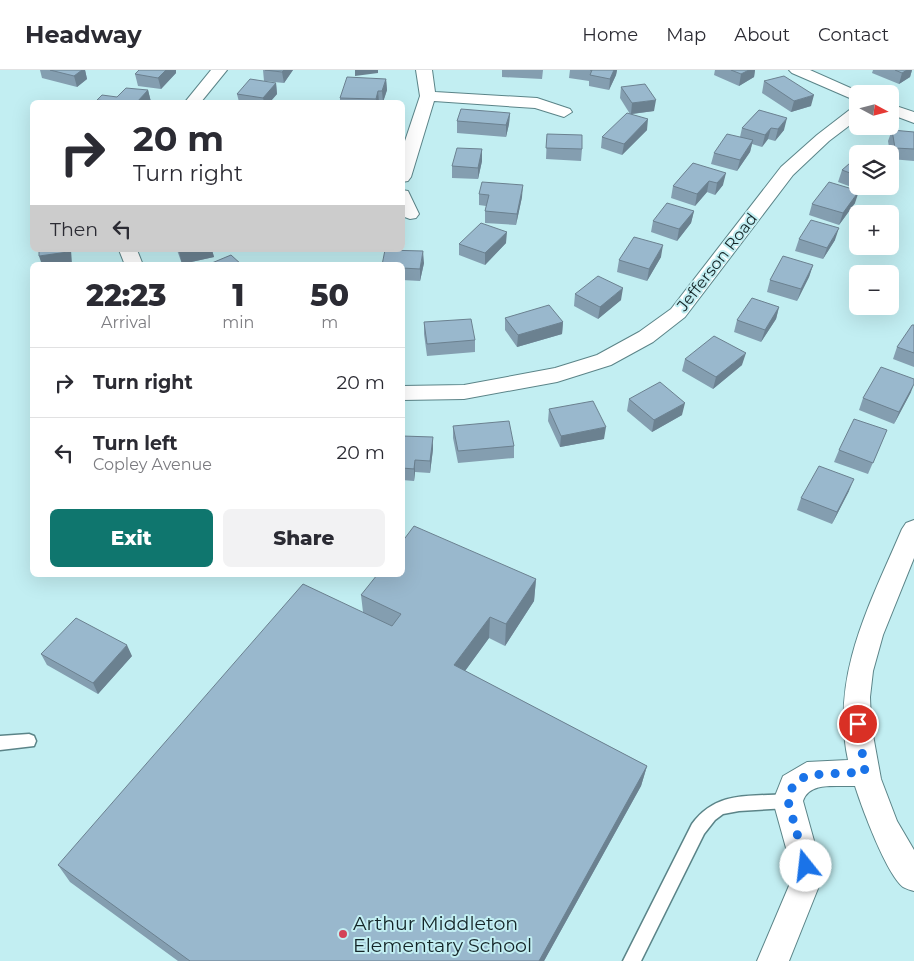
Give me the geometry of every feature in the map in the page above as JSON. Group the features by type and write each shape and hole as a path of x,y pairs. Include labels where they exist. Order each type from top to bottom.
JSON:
{"street":[{"path":"195,100 219,70"},
{"path":"405,168 428,96 424,70"},
{"path":"796,70 849,92"},
{"path":"428,96 537,103 564,112"},
{"path":"899,112 914,118"},
{"name":"Jefferson Road","path":"405,393 464,392 557,375 604,360 646,337 678,313 787,171 822,138 849,118"},
{"path":"405,202 410,214"},
{"path":"914,529 908,562 879,613 860,672 857,710 859,739 865,772 887,831 914,876"},
{"path":"773,961 806,881 806,866 788,801 793,785 807,775 865,772"}],"lane":[{"path":"0,743 29,741"},
{"path":"632,961 698,829 707,816 715,810 727,806 788,801"}],"building":[{"path":"50,70 82,70 74,76"},
{"path":"139,70 166,70 158,78 135,74"},
{"path":"265,70 284,70 282,72"},
{"path":"592,70 614,70 610,79 590,75"},
{"path":"731,70 749,70 741,74"},
{"path":"895,70 907,70 902,73"},
{"path":"784,76 814,95 794,101 764,81"},
{"path":"347,77 386,79 382,91 378,91 376,99 340,98"},
{"path":"250,79 276,83 263,98 237,94"},
{"path":"645,84 656,100 632,103 621,87"},
{"path":"126,88 148,90 139,100 97,100 102,95 117,97"},
{"path":"461,109 510,113 506,125 457,121"},
{"path":"759,110 787,118 778,129 771,128 765,135 742,128"},
{"path":"627,113 648,119 624,144 602,137"},
{"path":"899,131 914,132 914,149 899,148 899,145 894,145 893,135 899,135"},
{"path":"547,134 582,135 582,149 546,148"},
{"path":"727,134 753,140 740,160 714,153"},
{"path":"457,148 482,149 478,168 452,166"},
{"path":"693,163 726,173 717,183 709,181 697,194 673,186"},
{"path":"849,164 849,173 842,170"},
{"path":"482,182 523,185 517,214 485,211 489,195 479,194"},
{"path":"829,182 849,188 849,195 856,195 843,213 812,204"},
{"path":"667,203 694,211 679,229 653,221"},
{"path":"811,220 839,228 827,248 799,239"},
{"path":"481,223 507,232 485,253 459,244"},
{"path":"634,237 663,245 649,269 619,260"},
{"path":"423,251 420,269 405,268 405,262 383,262 385,252"},
{"path":"39,252 68,252 39,256"},
{"path":"231,255 239,262 214,262"},
{"path":"783,256 813,265 801,289 770,280"},
{"path":"598,276 623,288 600,307 575,294"},
{"path":"752,298 779,307 765,330 737,320"},
{"path":"549,305 563,322 518,335 505,318"},
{"path":"471,319 475,340 427,344 424,322"},
{"path":"912,325 914,325 914,353 897,347"},
{"path":"714,336 746,353 716,377 685,359"},
{"path":"881,367 914,379 914,384 899,412 863,398"},
{"path":"660,382 685,403 654,420 629,399"},
{"path":"593,401 606,427 561,436 549,409"},
{"path":"854,419 887,430 873,463 839,450"},
{"path":"509,421 514,446 458,451 453,426"},
{"path":"405,436 433,437 430,461 415,460 414,469 405,468"},
{"path":"819,466 854,479 837,512 801,498"},
{"path":"414,526 536,579 506,624 490,617 454,665 647,766 539,961 190,961 58,865 303,584 392,626 401,614 361,595 375,577 405,577 405,538"},
{"path":"76,618 127,645 93,683 41,654"}],"place":[{"name":"Arthur Middleton Elementary School","path":"343,934"}],"route":[{"path":"806,866 788,801 793,785 807,775 865,772 858,724"}]}
